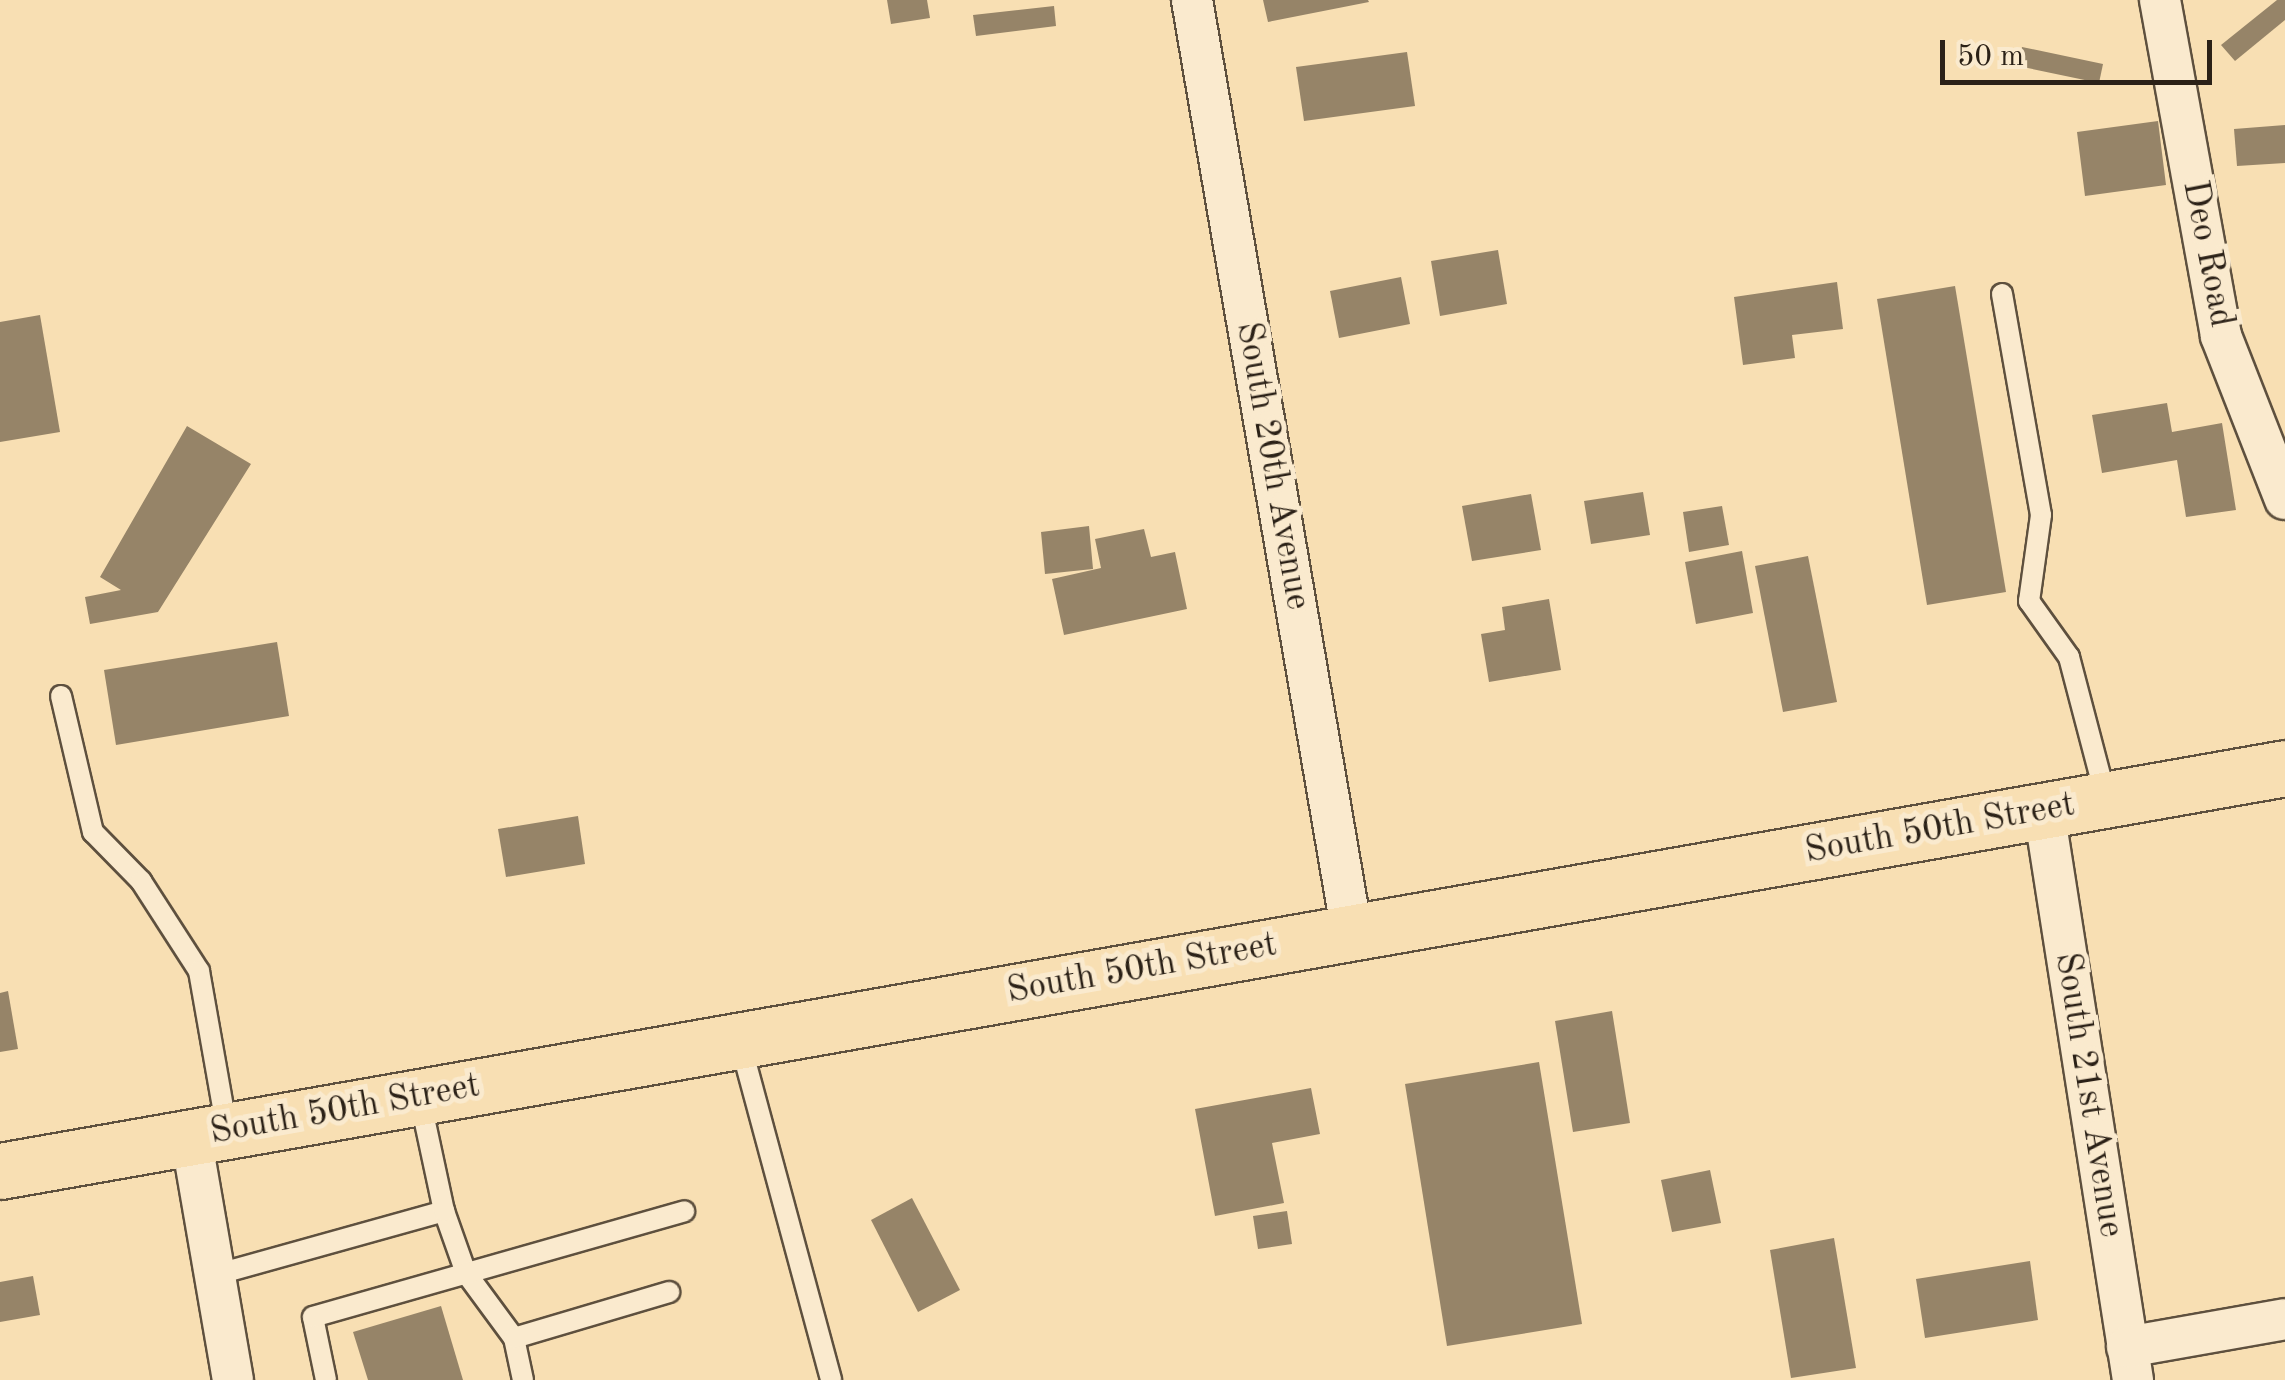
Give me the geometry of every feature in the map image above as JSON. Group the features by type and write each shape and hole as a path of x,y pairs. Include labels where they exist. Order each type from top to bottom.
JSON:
{"main road":[{"name":"South 50th Street","path":"0,1171 2285,768"}],"street":[{"name":"South 20th Avenue","path":"1192,0 1352,932"},
{"name":"Deo Road","path":"2160,0 2221,336 2285,500"},
{"name":"South 21st Avenue","path":"2044,810 2130,1364"},
{"path":"209,1134 214,1274 233,1380"},
{"path":"2130,1364 2285,1319"}],"lane":[{"path":"2002,294 2041,515 2029,601 2068,657 2106,800"},
{"path":"61,696 93,832 141,881 199,971 209,1134"},
{"path":"739,1040 831,1380"},
{"path":"420,1097 444,1211 466,1273 514,1338 523,1380"},
{"path":"214,1274 444,1211"},
{"path":"326,1380 313,1316 684,1212"},
{"path":"514,1338 669,1292"}],"building":[{"path":"887,0 927,0 930,18 891,24"},
{"path":"1263,0 1368,0 1369,2 1268,22"},
{"path":"2277,0 2285,0 2285,20 2235,61 2221,45"},
{"path":"1054,6 1056,26 976,36 973,15"},
{"path":"2022,47 2103,64 2099,83 2018,66"},
{"path":"1407,52 1415,106 1304,121 1296,67"},
{"path":"2158,121 2166,185 2085,196 2077,132"},
{"path":"2285,125 2285,163 2237,166 2234,129"},
{"path":"1498,250 1507,304 1440,316 1431,261"},
{"path":"1401,277 1410,324 1339,338 1330,291"},
{"path":"1837,282 1843,329 1792,335 1795,358 1743,365 1734,297"},
{"path":"1955,286 2006,592 1927,605 1877,299"},
{"path":"40,315 60,432 0,442 0,322"},
{"path":"2167,403 2172,432 2222,423 2236,510 2186,517 2177,460 2102,473 2092,415"},
{"path":"187,426 251,464 158,612 90,624 85,597 121,590 100,577"},
{"path":"1643,492 1650,535 1591,544 1584,501"},
{"path":"1531,494 1541,550 1472,561 1462,506"},
{"path":"1722,506 1729,545 1689,552 1683,512"},
{"path":"1089,526 1093,569 1045,574 1041,532"},
{"path":"1144,529 1151,557 1175,552 1187,609 1064,635 1052,579 1101,568 1095,539"},
{"path":"1742,551 1753,613 1696,624 1685,562"},
{"path":"1808,556 1837,702 1783,712 1755,566"},
{"path":"1549,599 1561,670 1489,682 1481,634 1505,630 1502,607"},
{"path":"277,642 289,716 116,745 104,670"},
{"path":"578,816 585,864 506,877 498,829"},
{"path":"8,991 18,1049 0,1052 0,993"},
{"path":"1612,1011 1630,1123 1573,1132 1555,1021"},
{"path":"1539,1062 1582,1324 1447,1346 1405,1084"},
{"path":"1311,1088 1320,1134 1272,1143 1284,1203 1215,1216 1195,1109"},
{"path":"1710,1170 1721,1223 1672,1232 1661,1180"},
{"path":"912,1198 960,1290 918,1312 871,1220"},
{"path":"1287,1211 1292,1244 1258,1249 1253,1216"},
{"path":"1834,1238 1856,1368 1791,1378 1770,1250"},
{"path":"2030,1261 2038,1320 1925,1338 1916,1279"},
{"path":"33,1276 40,1315 0,1322 0,1282"},
{"path":"441,1306 463,1380 368,1380 353,1332"}]}
